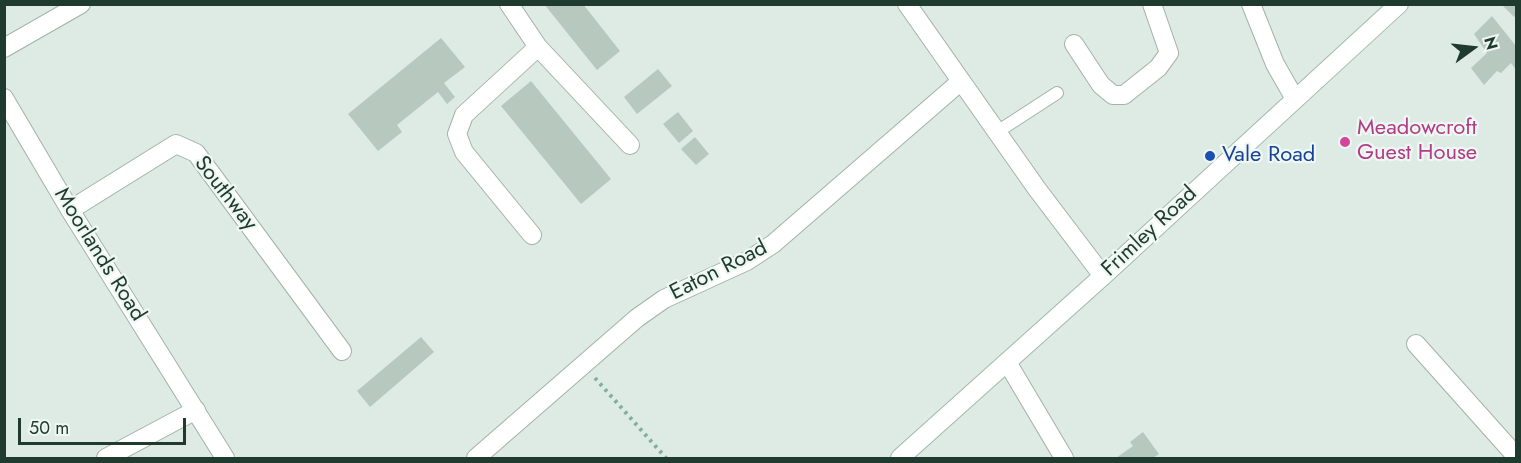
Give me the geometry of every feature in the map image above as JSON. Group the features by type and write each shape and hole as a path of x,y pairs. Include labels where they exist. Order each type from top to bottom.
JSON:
{"street":[{"path":"4,48 81,4"},
{"path":"509,4 537,47 630,145"},
{"path":"907,4 1037,189 1103,276"},
{"path":"1074,44 1101,85 1113,95 1124,95 1158,68 1169,53 1152,4"},
{"path":"1251,4 1275,64 1294,99"},
{"name":"Frimley Road","path":"900,459 1399,4"},
{"path":"532,235 464,152 457,134 464,115 537,47"},
{"name":"Eaton Road","path":"476,459 637,318 664,299 747,261 773,244 960,82"},
{"name":"Moorlands Road","path":"4,98 70,210 225,459"},
{"name":"Southway","path":"70,210 176,144 196,153 342,351"},
{"path":"1416,344 1516,456"},
{"path":"1007,362 1064,459"},
{"path":"106,459 196,410"}],"lane":[{"path":"997,132 1057,93"}],"path":[{"path":"584,365 666,459"}],"building":[{"path":"544,4 583,4 620,51 597,70"},
{"path":"1501,4 1516,4 1516,15 1514,17"},
{"path":"1492,16 1516,46 1516,70 1511,63 1501,73 1497,71 1484,85 1471,68 1487,53 1474,34"},
{"path":"441,38 465,67 444,83 455,97 447,104 438,92 397,125 402,132 378,151 348,114"},
{"path":"658,69 672,86 637,114 624,97"},
{"path":"531,81 611,179 581,204 501,106"},
{"path":"678,112 693,131 679,143 663,124"},
{"path":"695,137 709,154 696,165 681,149"},
{"path":"421,337 434,352 370,407 357,391"},
{"path":"1143,432 1159,454 1153,458 1116,458 1133,446 1130,442"}],"place":[{"name":"Meadowcroft Guest House","path":"1345,142"},
{"name":"Vale Road","path":"1210,156"}]}
